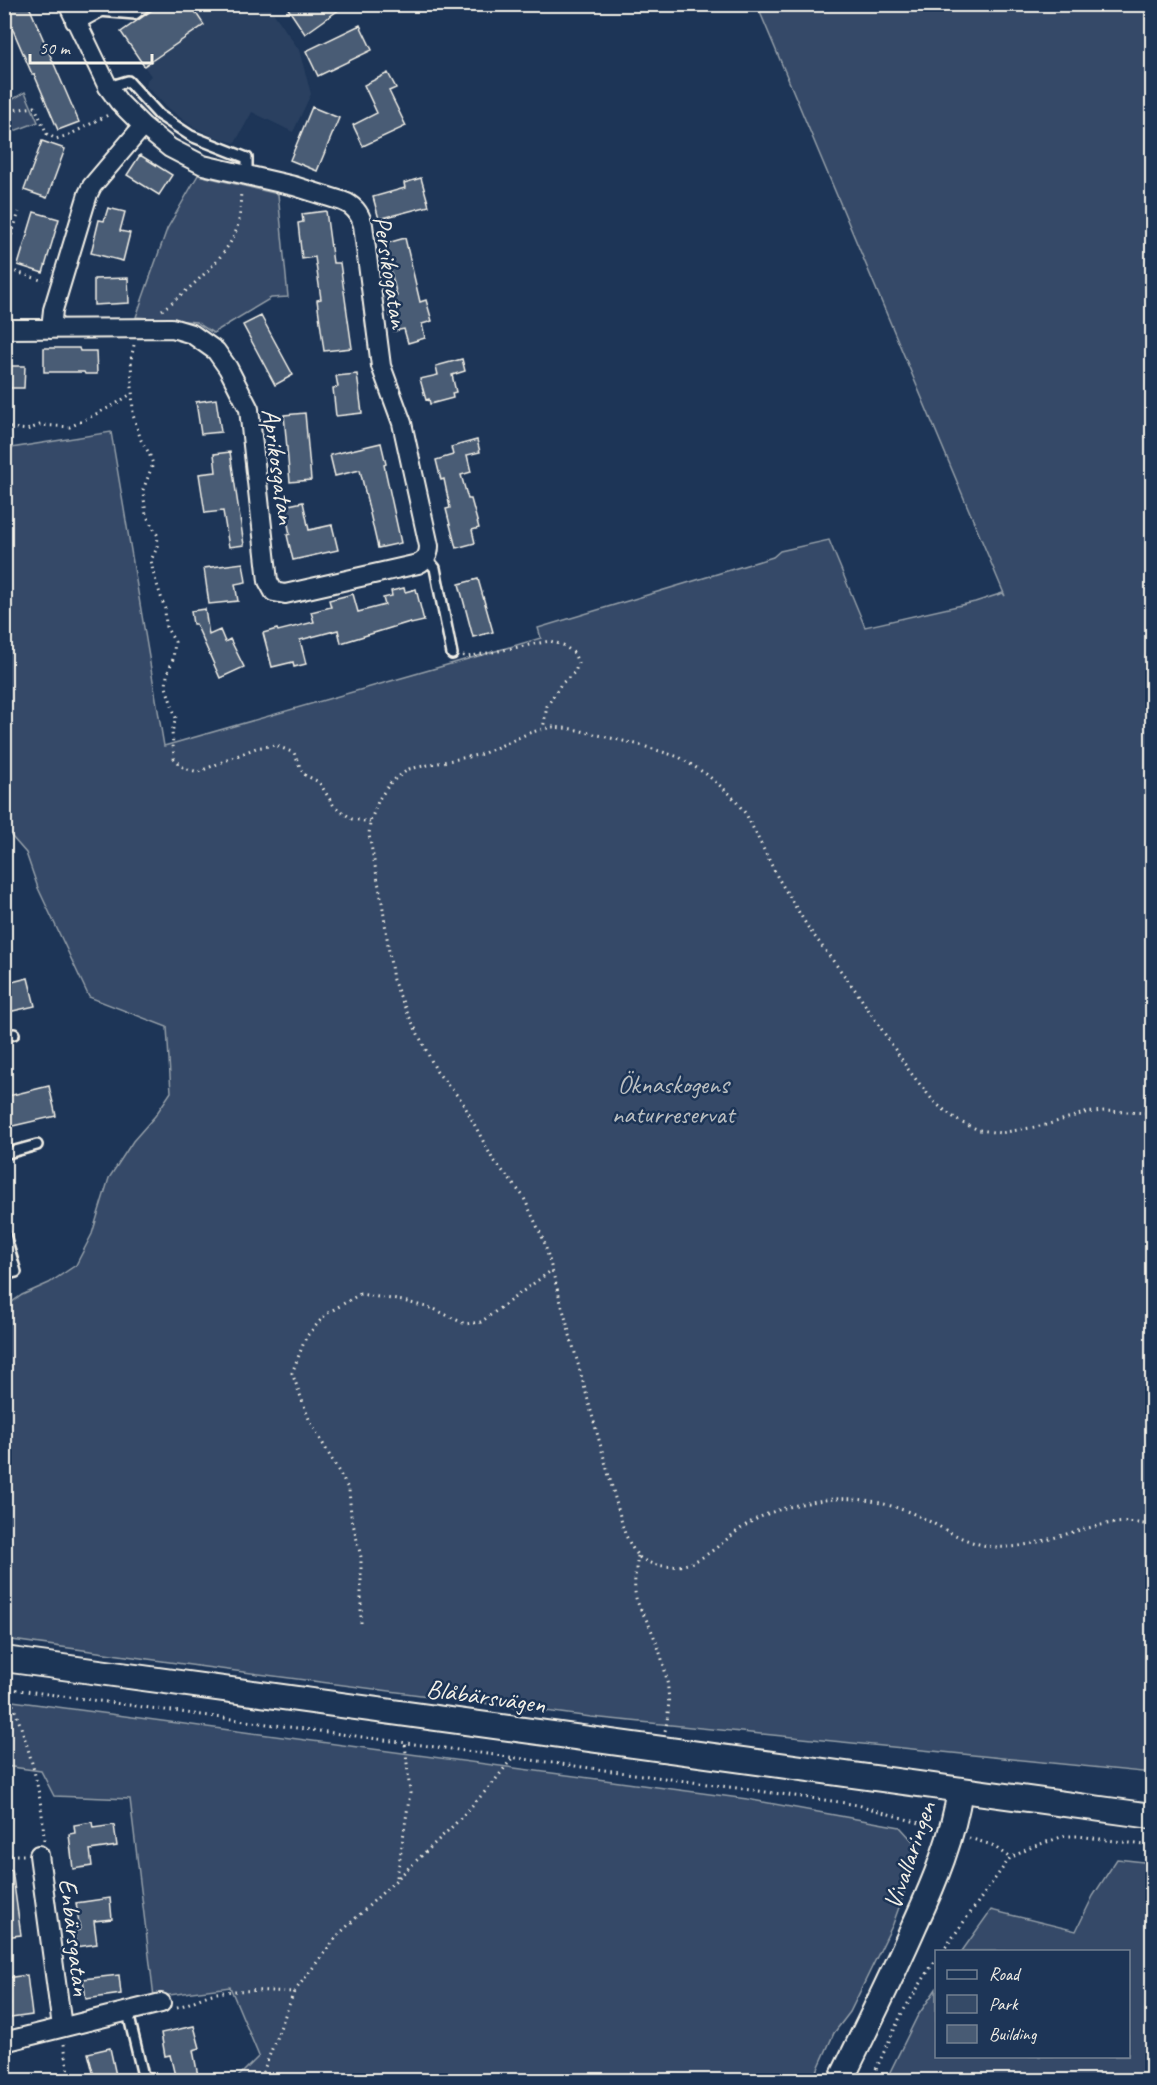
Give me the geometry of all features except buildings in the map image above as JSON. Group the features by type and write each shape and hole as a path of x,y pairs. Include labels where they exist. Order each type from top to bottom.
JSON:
{"street":[{"path":"72,13 100,8"},
{"name":"Persikogatan","path":"72,13 108,87 143,126 182,156 203,165 294,186 342,201 348,203 359,214 363,225 381,366 404,430 429,546 429,553 422,561"},
{"path":"51,329 53,310 88,194 92,186 143,126"},
{"name":"Aprikosgatan","path":"4,330 172,328 207,342 223,359 249,409 268,581 274,592 285,594 422,561"},
{"name":"Blåbärsvägen","path":"4,1659 769,1762 960,1790"},
{"name":"Vivallaringen","path":"841,2080 886,1989 938,1874 956,1821 960,1790 1152,1816"},
{"name":"Enbärsgatan","path":"39,1855 62,2027"},
{"path":"4,2042 161,2004"}],"lane":[{"path":"100,8 135,14 148,4"},
{"path":"108,87 128,81 159,115 191,136 247,158 247,176"},
{"path":"422,561 435,568 452,654"},
{"path":"4,1037 14,1034"},
{"path":"4,1154 37,1145"},
{"path":"4,1232 16,1272 4,1275"},
{"path":"128,2013 144,2080"}],"path":[{"path":"4,111 35,107 46,134 56,139 69,135 124,107"},
{"path":"247,176 242,189 238,226 230,242 207,272 189,290 143,328 134,344 131,359 133,415 141,440 153,464 143,490 146,515 158,536 157,548 151,560 165,609 166,627 175,642 173,659 166,675 166,687 176,718 172,732 174,758 184,768 198,772 256,748 275,745 294,753 303,774 319,782 334,806 352,819 370,822"},
{"path":"4,258 19,212"},
{"path":"4,224 14,228"},
{"path":"4,268 60,287"},
{"path":"4,427 27,430 40,425 70,427 114,405 132,393"},
{"path":"452,654 467,657 550,641 563,645 574,653 578,663 575,672 561,684 547,706 543,729"},
{"path":"1152,1113 1104,1111 1084,1113 1046,1125 1001,1133 979,1130 960,1122 935,1103 916,1080 856,991 809,929 778,878 746,814 730,794 706,774 679,757 630,742 573,729 553,727 543,729 482,754 409,769 391,782 379,800 370,822 370,846 382,902 393,980 437,1071 462,1101 492,1158 523,1196 544,1241 625,1533 638,1556 654,1565 674,1567 694,1563 744,1526 764,1516 794,1505 844,1497 865,1499 910,1513 964,1540 982,1546 1010,1547 1104,1524 1126,1523 1152,1526"},
{"path":"361,1623 362,1557 351,1515 349,1490 309,1419 292,1372 306,1336 326,1314 360,1294 434,1309 465,1324 481,1322 552,1270"},
{"path":"638,1556 634,1577 636,1598 651,1629 666,1673 670,1708 666,1731 655,1748"},
{"path":"39,1855 44,1845 40,1797 25,1739 5,1688 839,1802 858,1805 933,1827"},
{"path":"396,1879 410,1793 405,1743"},
{"path":"260,2080 294,1992 338,1935 454,1825 493,1783 513,1757"},
{"path":"943,1950 1010,1858 1032,1847 1064,1836 1152,1846"},
{"path":"970,1838 992,1845 1010,1858"},
{"path":"871,2080 902,2013 935,1961"},
{"path":"161,2004 173,2008 191,2004 215,1993 294,1992"},
{"path":"62,2027 70,2080"}],"shaded area":[{"path":"161,5 268,5 299,50 311,94 293,132 252,112 235,143 212,136 190,125 168,108 146,86 151,76 121,32"}],"green space":[{"name":"Öknaskogens naturreservat","path":"757,5 1152,5 1152,1773 591,1717 5,1639 5,1307 76,1265 92,1234 109,1178 133,1141 155,1116 171,1092 167,1027 89,997 38,888 26,853 5,829 5,449 111,432 164,746 541,638 538,628 773,557 780,551 829,540 865,627 975,602 1003,593 1005,596"},
{"path":"25,92 38,122 14,131 6,130 5,104"},
{"path":"198,175 278,194 288,297 271,298 213,333 196,322 136,317 167,229"},
{"path":"5,1700 747,1799 900,1827 920,1849 893,1924 850,2012 834,2033 813,2080 235,2080 259,2056 230,1987 154,1997 130,1799 54,1796 41,1771 5,1766"},
{"path":"1117,1859 1152,1863 1152,2080 1103,2080 1098,2075 1089,2080 886,2080 917,2017 935,1990 935,2058 1130,2058 1130,1950 963,1950 991,1910 1076,1931 1093,1896"}]}
